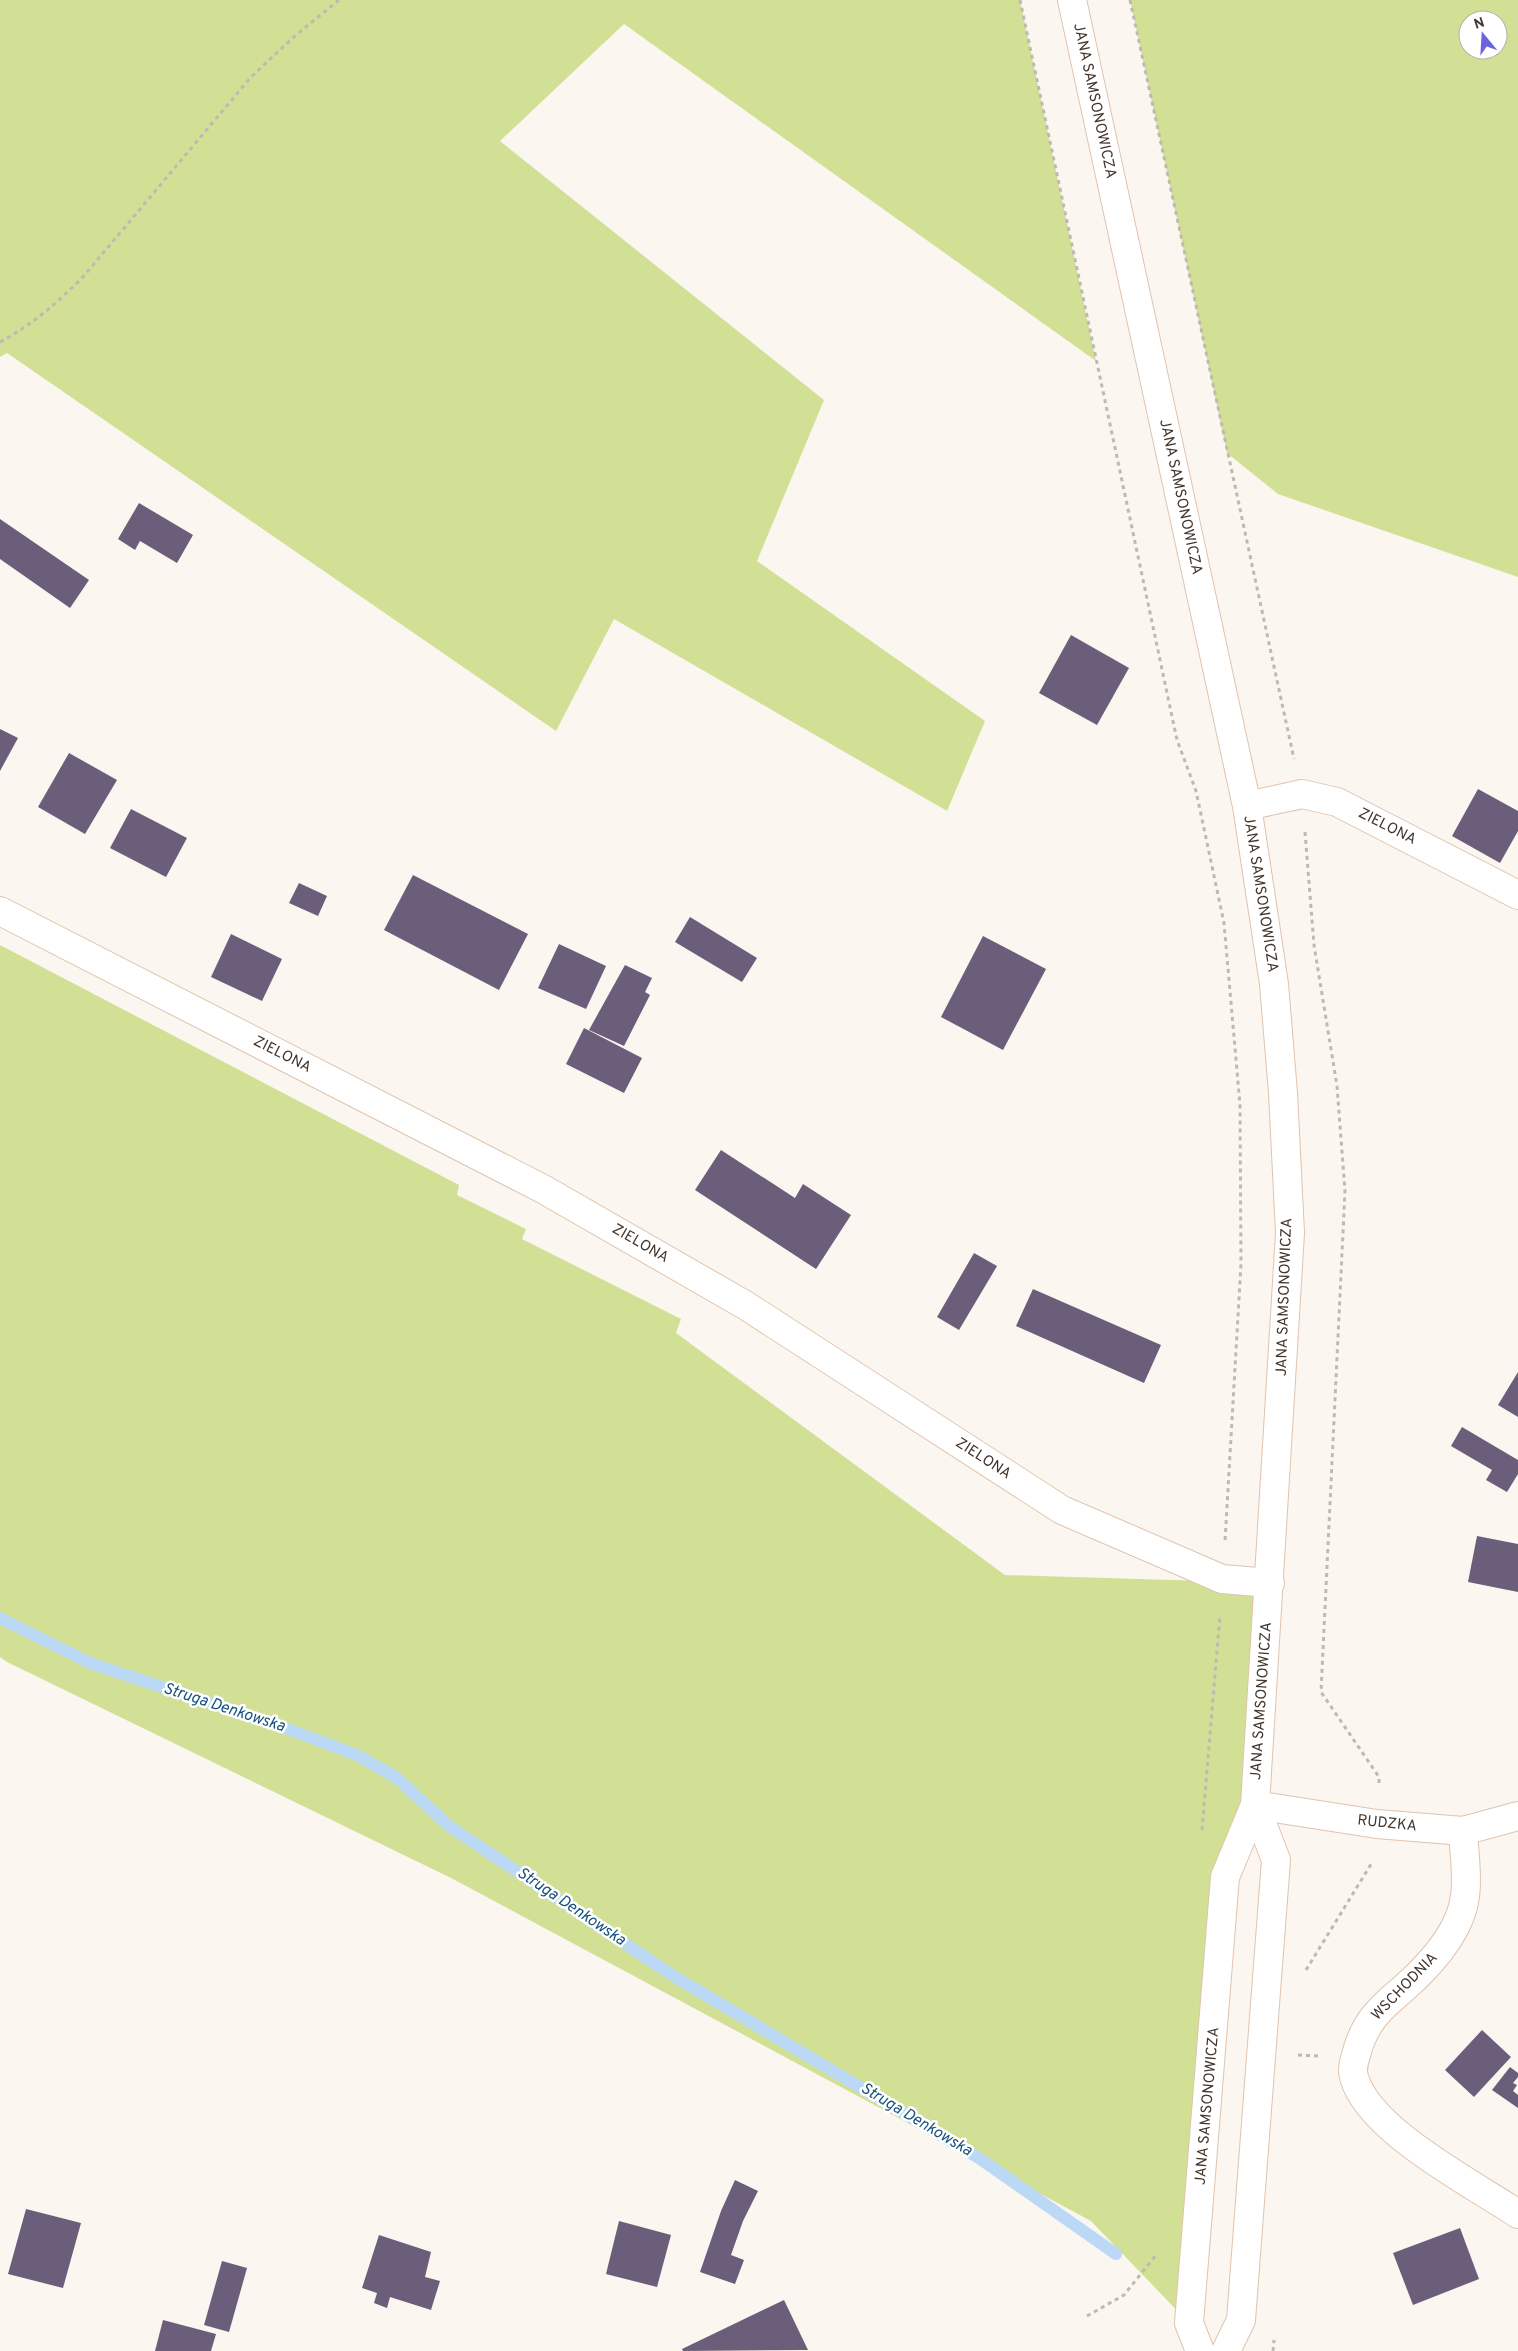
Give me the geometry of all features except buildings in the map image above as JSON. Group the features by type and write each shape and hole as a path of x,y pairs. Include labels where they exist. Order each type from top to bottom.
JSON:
{"main road":[{"name":"JANA SAMSONOWICZA","path":"1072,0 1247,806 1274,984 1283,1093 1290,1233 1270,1583 1255,1805 1225,1877 1189,2322 1200,2351"},
{"name":"ZIELONA","path":"1247,806 1302,794 1337,802 1518,895"},
{"name":"ZIELONA","path":"0,911 543,1188 745,1304 1062,1510 1222,1579 1270,1583"},
{"name":"JANA SAMSONOWICZA","path":"1226,2351 1242,2320 1276,1860 1255,1805"},
{"name":"RUDZKA","path":"1255,1805 1377,1824 1463,1831 1518,1816"},
{"name":"WSCHODNIA","path":"1463,1831 1465,1897 1456,1923 1434,1960 1380,2009 1360,2036 1354,2076 1363,2097 1379,2118 1427,2155 1518,2214"}],"path":[{"path":"0,342 22,330 63,297 83,277 251,78 296,35 339,0"},
{"path":"1020,0 1177,740 1196,791 1224,923 1240,1105 1241,1264 1222,1579 1202,1835"},
{"path":"1304,1974 1373,1862"},
{"path":"1296,2065 1298,2046"},
{"path":"1297,2055 1326,2057"},
{"path":"1087,2316 1124,2295 1159,2250"},
{"path":"1274,2351 1275,2331"}],"green space":[{"path":"0,0 1020,0 1096,361 624,24 500,141 824,400 757,561 985,721 947,811 614,619 556,731 7,353 0,357"},
{"path":"1130,0 1518,0 1518,577 1278,494 1227,453"},
{"path":"0,945 459,1185 457,1195 526,1229 522,1239 681,1319 676,1333 1005,1575 1270,1583 1255,1805 1225,1877 1189,2323 1091,2221 451,1878 0,1657"}],"waterway":[{"name":"Struga Denkowska","path":"0,1618 90,1663 285,1728 357,1755 397,1778 449,1826 672,1975 979,2158 1116,2254"}]}
